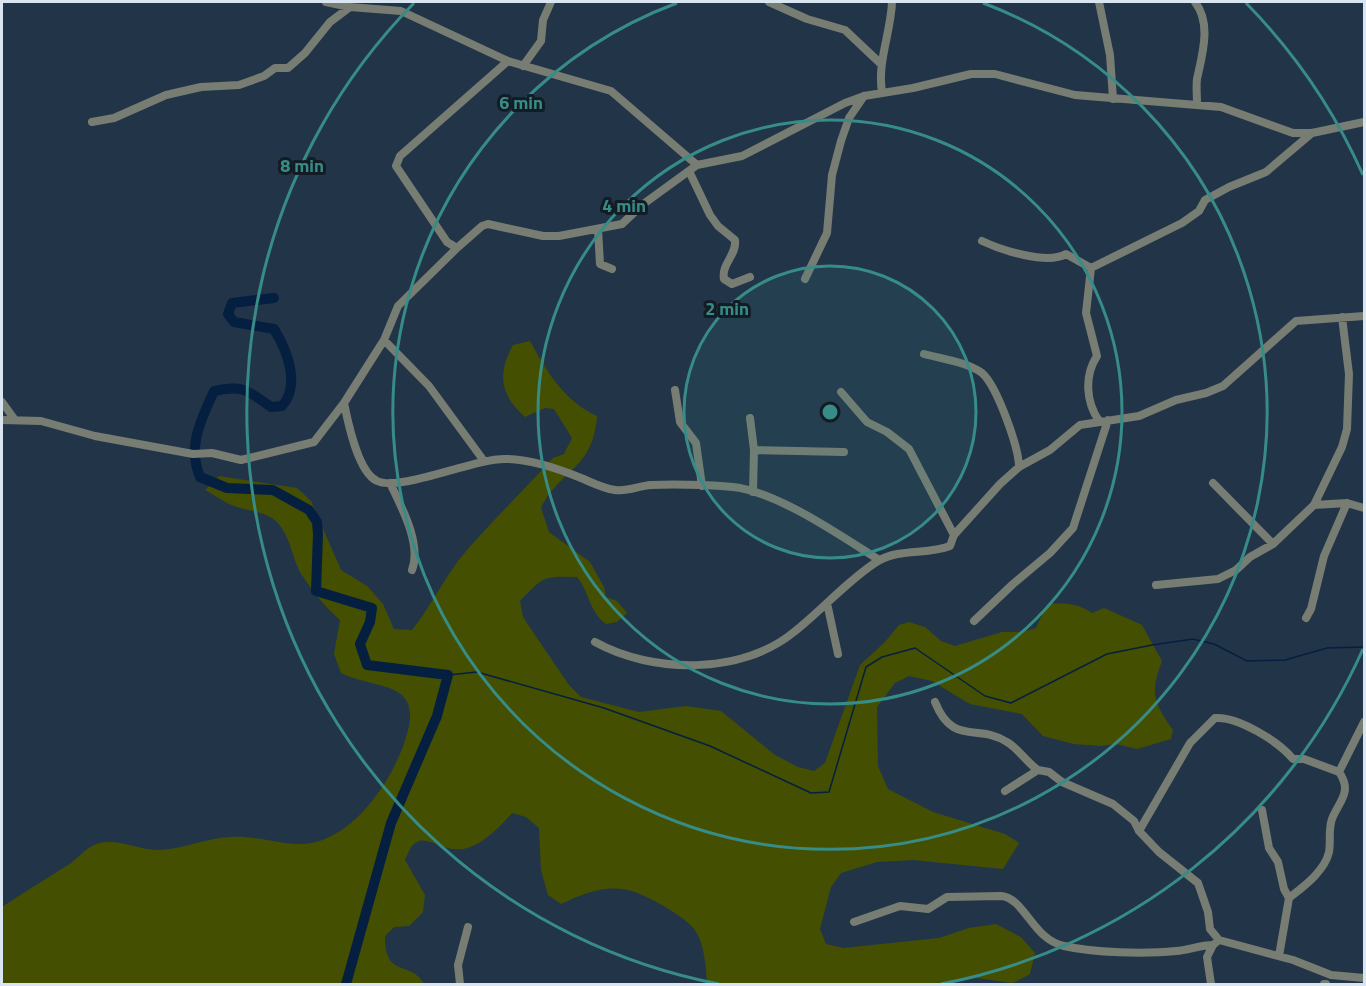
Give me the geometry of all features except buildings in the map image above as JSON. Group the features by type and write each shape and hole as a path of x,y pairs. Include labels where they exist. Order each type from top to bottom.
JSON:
{"street":[{"path":"326,2 350,7 401,11 508,61 611,91 693,168 710,215 718,226 735,240 735,249 723,271 723,279 732,284 750,277"},
{"path":"523,66 542,41 543,20 551,2"},
{"path":"769,2 807,19 845,30 881,64"},
{"path":"882,92 881,64 891,23 892,2"},
{"path":"1099,2 1110,55 1113,99"},
{"path":"1195,2 1202,15 1204,35 1202,69 1197,78 1197,103"},
{"path":"92,122 114,118 166,95 201,87 239,85 264,76 275,68 288,68 306,52 330,22 350,7"},
{"path":"457,248 447,242 396,166 400,156 508,61"},
{"path":"2,420 41,422 94,435 193,454 212,453 241,460 314,442 344,403 384,340 398,306 482,226 488,224 543,236 559,236 622,224 642,205 693,168 742,156 845,103 882,92 984,74 1056,88 1075,95 1197,103 1232,110 1293,133 1312,133 1365,122"},
{"path":"805,279 827,233 832,175 841,141 849,118 864,96"},
{"path":"1091,268 1182,223 1199,212 1205,200 1271,169 1312,133"},
{"path":"598,229 600,264 612,269"},
{"path":"982,241 997,248 1027,255 1049,257 1066,254 1091,268"},
{"path":"1091,268 1086,313 1097,356 1091,366 1088,399 1099,421"},
{"path":"595,642 635,660 693,664 757,655 774,646 879,560 907,553 936,552 950,546 954,535 1000,483 1019,467 1050,450 1065,435 1080,425 1140,416 1176,400 1206,393 1222,386 1296,321 1365,316"},
{"path":"1156,585 1218,579 1236,570 1250,557 1273,544 1314,505 1342,447 1347,429 1349,374 1342,317"},
{"path":"384,340 429,386 484,461"},
{"path":"924,354 973,368 983,374 1003,411 1019,467"},
{"path":"675,390 680,422 696,443 702,486"},
{"path":"841,392 867,422 887,432 909,449 954,535"},
{"path":"2,402 15,420"},
{"path":"344,403 364,468 378,482 390,483 506,458 528,461 617,491 633,490 649,485 735,488 753,492 804,515 879,560"},
{"path":"750,418 754,450 753,492"},
{"path":"975,621 1013,584 1050,553 1073,528 1108,420"},
{"path":"754,450 804,453 844,452"},
{"path":"390,483 402,509 415,552 412,570"},
{"path":"1213,483 1273,544"},
{"path":"1314,505 1347,503 1365,508"},
{"path":"1306,618 1311,609 1324,556 1347,503"},
{"path":"827,603 838,654"},
{"path":"935,702 941,717 950,726 1008,742 1038,770 1049,772 1062,782 1113,804 1134,821 1139,831 1173,865 1198,883 1208,912 1210,929 1216,942"},
{"path":"1139,831 1190,743 1215,718 1233,721 1268,738 1293,759 1304,759 1339,772"},
{"path":"1289,898 1309,882 1327,859 1332,818 1346,792 1339,772 1365,722"},
{"path":"1005,791 1038,770"},
{"path":"1262,810 1269,848 1278,862 1284,889 1289,898 1279,956"},
{"path":"854,922 900,906 928,909 947,897 1009,897 1019,906 1038,932 1063,946 1144,952 1216,942 1279,956 1331,975 1365,978"},
{"path":"460,984 458,965 468,927"},
{"path":"1211,984 1207,957 1216,942"}],"green space":[{"path":"530,341 543,364 566,394 585,410 597,416 594,434 583,459 557,485 541,508 549,532 590,562 604,587 606,597 617,601 627,613 617,622 606,624 596,614 577,577 556,577 544,580 520,601 523,617 569,685 581,697 639,712 686,706 721,711 775,755 798,767 814,771 825,763 860,665 885,642 899,625 909,622 925,627 941,641 955,646 1002,632 1022,632 1036,628 1047,604 1070,604 1092,613 1104,608 1142,625 1162,661 1155,690 1161,712 1173,730 1171,739 1137,749 1116,744 1101,746 1074,744 1043,736 1022,714 970,704 932,681 909,676 895,683 877,707 878,766 888,789 933,812 1005,834 1019,843 1003,869 913,860 877,862 841,873 831,887 820,929 826,944 843,948 939,938 969,928 996,924 1021,937 1035,953 1030,974 1013,983 977,978 940,984 707,984 703,949 695,930 662,905 640,894 615,888 599,890 561,904 548,895 541,870 539,828 526,817 512,813 490,835 470,847 453,849 422,840 410,848 405,860 425,895 423,912 409,926 394,927 385,936 386,949 394,964 413,972 424,984 2,984 2,907 71,863 92,846 109,842 159,850 213,839 240,837 304,844 322,840 339,832 369,804 393,769 401,751 410,716 408,704 402,695 392,689 341,673 334,654 340,620 320,600 304,578 279,524 259,512 233,506 205,490 219,476 297,488 311,501 341,570 367,586 383,604 394,629 412,630 467,550 553,458 564,454 572,438 554,409 545,408 525,417 510,401 506,392 503,375 513,345"}],"waterway":[{"path":"274,298 232,303 228,314 234,322 274,329 290,368 291,388 288,398 282,406 271,407 245,390 232,388 214,391 200,423 195,444 196,466 200,477 227,488 273,490 309,510 317,522 316,591 372,608 370,622 360,644 367,665 448,675 437,716 391,823 346,984"},
{"path":"448,675 477,672 604,708 710,746 811,793 829,792 866,667 882,657 915,648 985,696 1011,703 1107,654 1152,645 1193,639 1214,644 1247,661 1285,660 1327,648 1364,647"}]}
